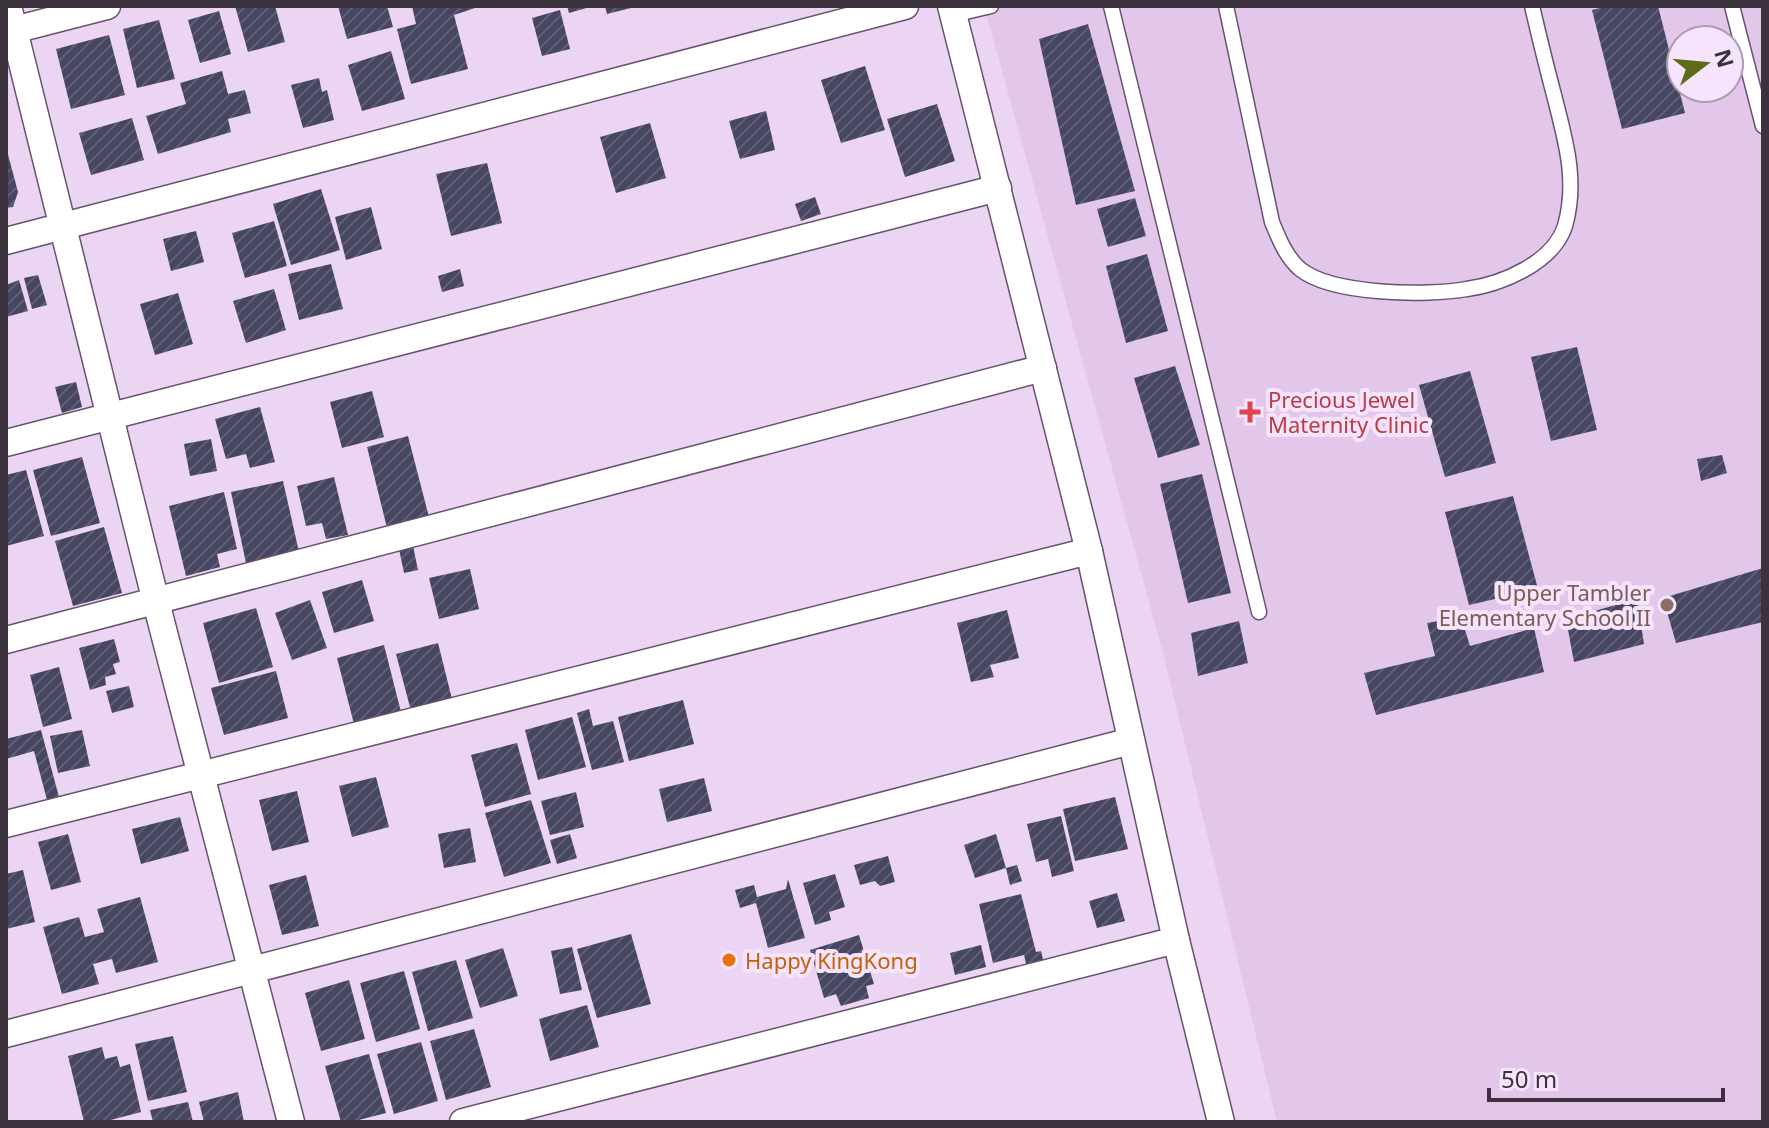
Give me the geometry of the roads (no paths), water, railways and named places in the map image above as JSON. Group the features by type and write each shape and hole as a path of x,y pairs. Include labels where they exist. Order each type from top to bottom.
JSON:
{"street":[{"path":"107,6 9,23 64,226 156,602 291,1122"},
{"path":"6,241 905,6"},
{"path":"952,11 1089,551 1214,1120"},
{"path":"6,443 998,188"},
{"path":"6,640 1043,368"},
{"path":"6,824 1089,551"},
{"path":"6,1034 1131,741"},
{"path":"463,1122 1176,940"}],"lane":[{"path":"952,11 991,6"},
{"path":"1111,6 1259,612"},
{"path":"1226,6 1272,222 1282,247 1301,269 1328,281 1365,291 1422,291 1467,289 1513,275 1544,257 1564,230 1571,198 1571,163 1532,6"},
{"path":"1732,6 1763,126"}],"place":[{"name":"Precious Jewel Maternity Clinic","path":"1250,412"},
{"name":"Upper Tambler Elementary School II","path":"1667,605"},
{"name":"Happy KingKong","path":"729,960"}]}
